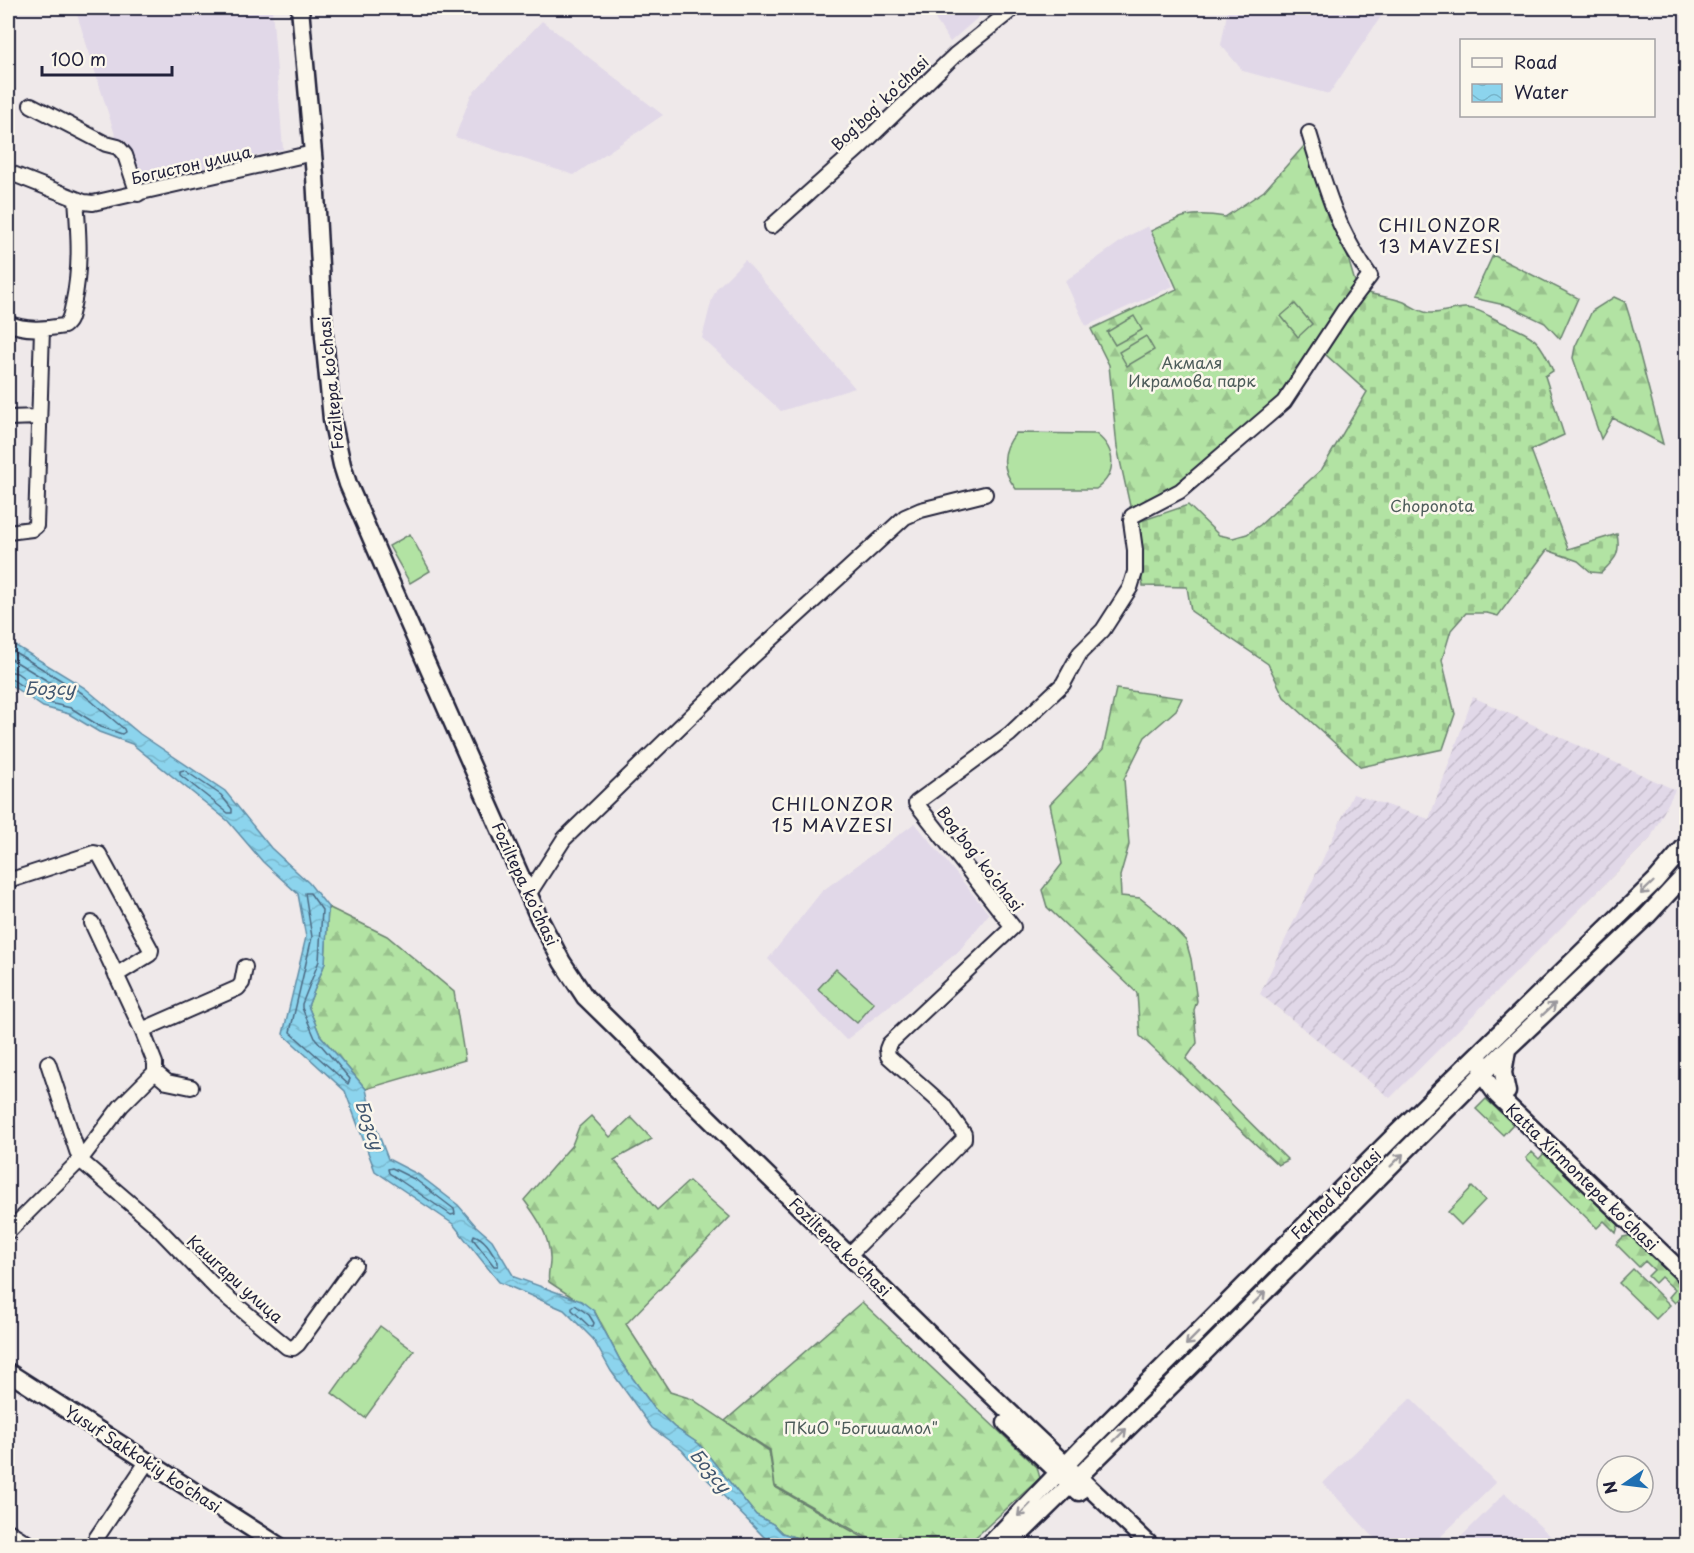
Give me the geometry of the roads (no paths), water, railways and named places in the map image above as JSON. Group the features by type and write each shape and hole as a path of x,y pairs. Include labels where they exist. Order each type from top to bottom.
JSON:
{"main road":[{"name":"Foziltepa ko'chasi","path":"290,8 322,265 324,337 334,427 342,465 556,965 581,1002 667,1090 1069,1475 1151,1545"},
{"name":"Foziltepa ko'chasi","path":"300,8 309,154"},
{"name":"Farhod ko'chasi","path":"1008,1545 1069,1475 1454,1077 1655,880 1686,845"},
{"name":"Farhod ko'chasi","path":"988,1545 1069,1475 1647,916 1686,874"},
{"name":"Foziltepa ko'chasi","path":"525,897 585,997 981,1385 1137,1545"},
{"path":"1454,1077 1475,1072 1482,1074 1482,1066 1494,1036"},
{"path":"1458,1098 1479,1093 1502,1094 1503,1060 1507,1049"},
{"name":"Katta Xirmontepa koʻchasi","path":"1482,1074 1686,1276"},
{"name":"Katta Xirmontepa koʻchasi","path":"1502,1094 1686,1263"},
{"name":"Yusuf Sakkokiy ko'chasi","path":"8,1372 279,1545"}],"street":[{"name":"Bogʻbogʻ koʻchasi","path":"772,226 860,147 955,55 1014,8"},
{"path":"31,105 106,144 118,147 125,155 138,194"},
{"name":"Bogʻbogʻ koʻchasi","path":"848,1256 964,1139 964,1134 943,1105 888,1056 889,1044 1013,927 916,803 1010,734 1063,684 1080,652 1103,630 1130,588 1135,572 1132,516 1180,491 1284,402 1343,312 1370,276 1353,251 1329,199 1310,132"},
{"name":"Богистон улица","path":"8,172 76,199 93,203 309,154"},
{"path":"8,322 24,328 42,329 64,326 70,319 80,250 76,199"},
{"path":"8,532 32,529 36,526 42,329"},
{"path":"8,418 39,417"},
{"path":"525,897 564,839 753,656 905,517 921,510 985,494"},
{"path":"8,881 94,852 99,854 151,950 150,954 116,975"},
{"path":"9,1226 80,1160 121,1106 155,1072 155,1063 142,1030 92,923"},
{"path":"142,1030 238,988 242,983 245,968"},
{"path":"48,1063 80,1160"},
{"path":"155,1072 167,1082 191,1087"},
{"name":"Кашгари улица","path":"80,1160 152,1222 217,1289 286,1347 293,1348 298,1344 355,1264"},
{"path":"92,1545 147,1462"},
{"path":"8,1530 32,1545"}],"water":[{"name":"Бозсу","path":"8,641 85,688 140,734 225,791 271,848 309,883 328,907 325,963 308,1006 320,1035 366,1089 372,1117 388,1159 419,1175 458,1205 492,1240 514,1277 581,1301 594,1311 621,1362 654,1408 674,1427 699,1444 756,1515 773,1524 782,1533 812,1545 777,1545 768,1541 705,1477 682,1450 652,1428 611,1371 593,1339 564,1310 499,1282 453,1224 375,1171 345,1091 283,1034 306,937 298,894 263,862 228,821 132,744 99,732 69,714 43,707 8,683"}],"district":[{"name":"CHILONZOR 13 MAVZESI","path":"1440,236"},
{"name":"CHILONZOR 15 MAVZESI","path":"833,815"}],"park label":[{"name":"Акмаля Икрамова парк","path":"1192,372"},
{"name":"Choponota","path":"1432,506"},
{"name":"ПКиО \"Богишамол\"","path":"861,1428"}]}
